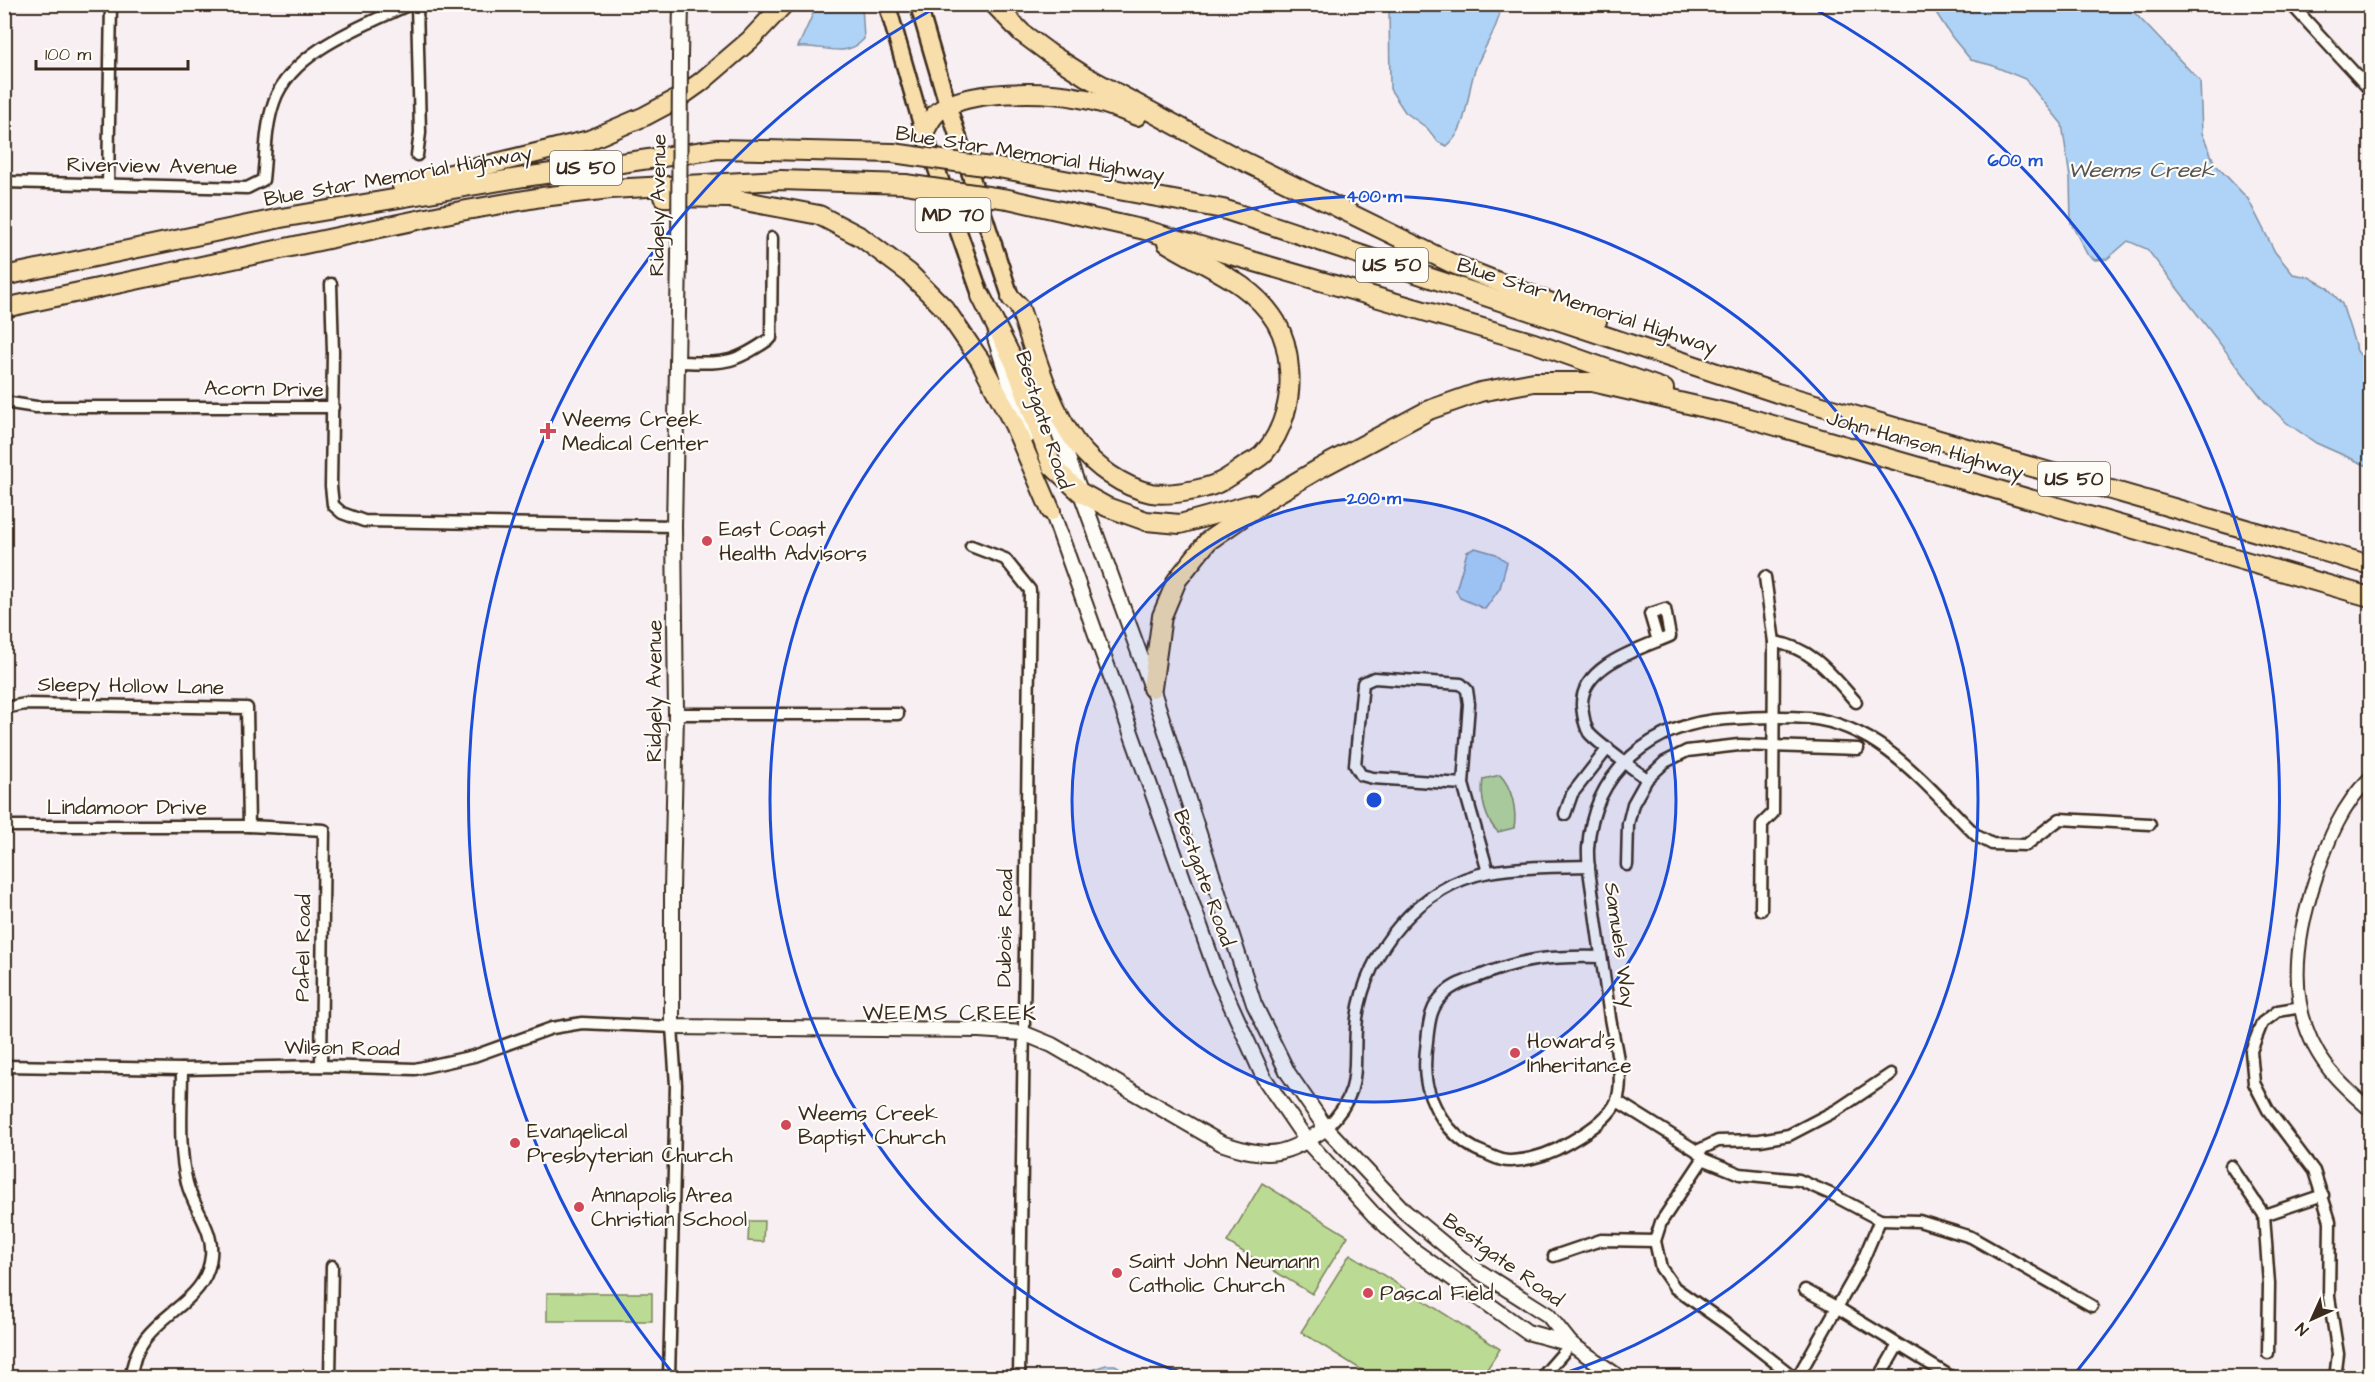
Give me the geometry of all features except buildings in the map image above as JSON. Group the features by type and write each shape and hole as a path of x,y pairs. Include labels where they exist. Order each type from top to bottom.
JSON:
{"highway":[{"path":"994,4 1022,33 1085,76 1233,156 1453,264 1777,393"},
{"path":"281,218 589,140 645,116 677,99 750,40 782,6"},
{"path":"924,133 938,111 948,106 978,97 1018,93 1079,98 1108,104 1233,156"},
{"name":"Blue Star Memorial Highway","path":"4,276 281,218 524,177 718,149 893,153 998,168 1223,209 1777,393"},
{"name":"US 50","path":"4,308 455,213 542,197 610,189 780,180 905,184 1008,200 1145,230 1534,342 1745,417"},
{"path":"301,245 558,206 634,197 729,198 819,215 861,237 901,267 945,309 985,370 1014,425 1051,511"},
{"path":"1011,298 1019,306 1059,412 1077,443 1093,461 1121,482 1153,493 1186,492 1218,484 1263,455 1278,432 1291,382 1287,346 1276,322 1257,297 1220,271 1145,230"},
{"path":"981,296 1014,362 1052,466 1080,492 1107,507 1146,521 1180,524 1271,497"},
{"path":"1152,688 1162,616 1177,580 1208,541 1271,497 1429,410 1480,392 1534,382 1592,382 1745,417"},
{"name":"John Hanson Highway","path":"1777,393 2370,566"},
{"name":"John Hanson Highway","path":"1745,417 2370,597"}],"main road":[{"name":"Ridgely Avenue","path":"672,1027 676,714 674,526 681,4"},
{"name":"MD 70","path":"887,4 924,133 981,296"},
{"name":"MD 70","path":"918,4 948,106 1011,298"},
{"name":"Bestgate Road","path":"981,296 1051,511 1219,979 1264,1078 1307,1141 1374,1215 1413,1250 1527,1332 1570,1344 1620,1377"},
{"name":"Bestgate Road","path":"1011,298 1152,688 1254,1004 1288,1073 1326,1128 1405,1212 1469,1265 1548,1315 1570,1344"},
{"path":"672,1027 938,1029 1023,1033 1052,1044 1221,1143 1249,1153 1278,1154 1307,1141 1326,1128"}],"street":[{"path":"108,184 111,4"},
{"name":"Riverview Avenue","path":"4,182 247,188 263,180 267,127 274,100 294,69 338,39 410,4"},
{"path":"417,4 420,134 417,155"},
{"path":"2291,4 2370,90"},
{"path":"677,362 723,363 746,356 771,338 772,238"},
{"path":"331,284 333,407"},
{"name":"Acorn Drive","path":"4,402 36,406 333,407 331,486 333,504 342,513 353,518 363,521 674,526"},
{"name":"Dubois Road","path":"971,546 1005,559 1030,590 1019,1377"},
{"path":"1761,910 1762,824 1773,813 1775,746 1774,642 1765,577"},
{"path":"1647,779 1590,733 1583,717 1582,696 1586,685 1600,669 1658,641"},
{"path":"1774,642 1792,645 1811,655 1856,702"},
{"path":"1463,784 1373,778 1361,775 1355,765 1363,683 1374,678 1461,684 1467,690 1469,704 1463,784 1488,872"},
{"name":"Sleepy Hollow Lane","path":"4,708 25,704 247,708 249,826"},
{"path":"676,714 898,714"},
{"name":"Samuels Way","path":"1617,1101 1620,1078 1601,957 1588,849 1594,811 1618,768 1659,735 1681,726 1720,719 1808,718 1852,729 1876,741 1898,757 1977,836 1992,844 2026,845 2060,819 2150,824"},
{"path":"1627,865 1628,824 1633,804 1647,779 1665,762 1687,751 1738,746 1858,749"},
{"path":"1565,814 1572,794 1608,748"},
{"path":"2370,778 2350,801 2323,855 2305,911 2297,960 2301,1006 2311,1039 2327,1066 2370,1110"},
{"name":"Lindamoor Drive","path":"4,826 249,826 324,830"},
{"name":"Pafel Road","path":"321,1066 324,830"},
{"path":"1326,1128 1344,1107 1354,1084 1358,1017 1373,964 1400,923 1430,898 1466,879 1488,872 1589,866"},
{"path":"1601,957 1542,957 1503,966 1456,985 1444,993 1436,1004 1429,1017 1425,1061 1427,1085 1440,1116 1455,1135 1476,1151 1508,1162 1549,1154 1582,1135 1607,1114 1617,1101 1700,1155 1740,1174 1798,1180 1833,1195 1880,1221 1919,1221 1971,1237 2092,1306"},
{"path":"2301,1006 2278,1011 2262,1023 2251,1051 2254,1083 2268,1110 2314,1171 2331,1221 2329,1297 2338,1354 2335,1377"},
{"name":"Wilson Road","path":"4,1066 182,1069 321,1066 415,1069 474,1056 552,1028 582,1023 672,1027"},
{"name":"Ridgely Avenue","path":"669,1377 676,1085 672,1027"},
{"path":"131,1377 142,1341 158,1322 189,1299 202,1282 211,1257 209,1234 187,1185 182,1154 182,1069"},
{"path":"1880,1221 1860,1267 1838,1308 1796,1377 1675,1288 1661,1268 1655,1241 1661,1222 1700,1155 1718,1141 1760,1140 1789,1135 1837,1110 1892,1074"},
{"path":"2231,1166 2264,1215 2269,1284 2268,1353"},
{"path":"2264,1215 2323,1195"},
{"path":"1554,1256 1601,1240 1655,1241"},
{"path":"330,1377 332,1266"},
{"path":"1805,1290 1953,1377"},
{"path":"1541,1377 1570,1344"},
{"path":"1879,1377 1898,1345"}],"green space":[{"path":"1500,775 1508,786 1515,821 1514,828 1498,832 1487,815 1482,786 1483,779"},
{"path":"1262,1183 1348,1236 1312,1294 1227,1242"},
{"path":"749,1221 764,1221 763,1242 748,1241"},
{"name":"Pascal Field","path":"1350,1254 1500,1349 1482,1377 1373,1377 1301,1332"},
{"path":"547,1293 652,1293 652,1321 547,1321"}],"water":[{"path":"817,5 862,5 864,39 849,49 841,50 798,47"},
{"path":"1389,5 1501,5 1497,23 1474,73 1463,122 1454,139 1447,146 1438,142 1427,128 1405,112 1390,89"},
{"name":"Weems Creek","path":"1931,5 2127,5 2200,81 2202,133 2215,164 2248,199 2275,252 2293,274 2309,277 2327,287 2342,304 2357,351 2370,367 2370,467 2316,443 2287,423 2265,402 2147,249 2128,241 2107,259 2095,260 2087,254 2071,223 2070,178 2062,124 2025,79 1991,65 1971,60 1952,37"},
{"path":"1475,548 1496,554 1507,562 1500,588 1485,609 1460,598 1456,590 1467,552"},
{"path":"1115,1365 1136,1377 1084,1377 1094,1369"}],"place":[{"name":"Weems Creek Medical Center","path":"548,431"},
{"name":"East Coast Health Advisors","path":"707,541"},
{"name":"Howard's Inheritance","path":"1515,1053"},
{"name":"Weems Creek Baptist Church","path":"786,1125"},
{"name":"Evangelical Presbyterian Church","path":"515,1143"},
{"name":"Annapolis Area Christian School","path":"579,1207"},
{"name":"Saint John Neumann Catholic Church","path":"1117,1273"},
{"name":"Pascal Field","path":"1368,1293"}],"district":[{"name":"WEEMS CREEK","path":"950,1013"}]}
